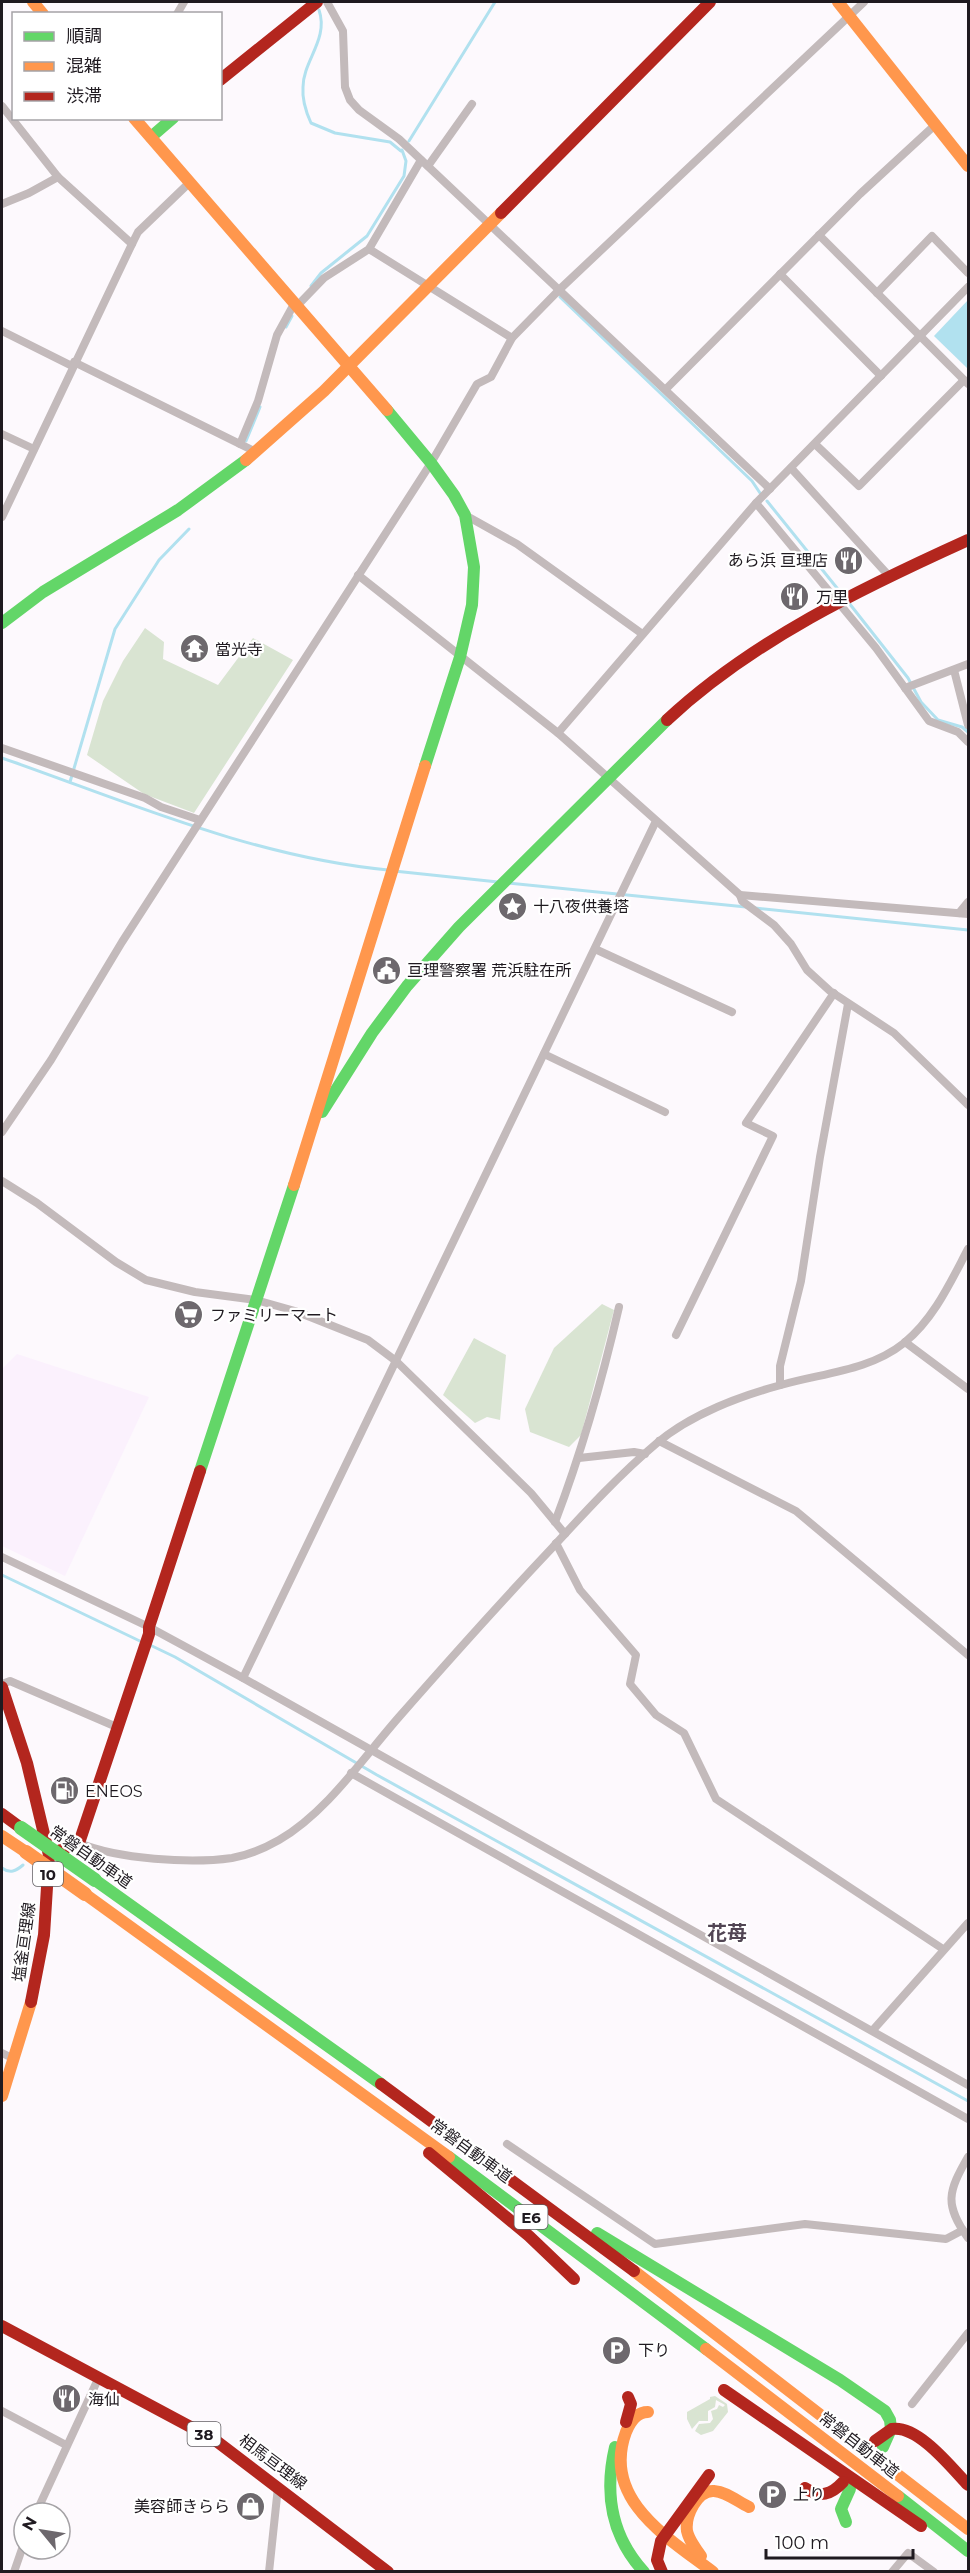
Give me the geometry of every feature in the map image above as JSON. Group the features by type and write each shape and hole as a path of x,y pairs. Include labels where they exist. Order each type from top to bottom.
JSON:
{"main road":[{"path":"222,78 317,2"},
{"path":"2,623 44,592 178,510 256,452 324,390 710,2"},
{"path":"838,2 969,166"},
{"path":"49,1854 79,1844 119,1728 313,1125 460,657 472,605 474,567 465,515 431,463 348,364 188,184 136,120"},
{"path":"151,137 171,120"},
{"path":"313,1125 372,1033 407,986 459,927 630,754 689,699 749,653 889,576 969,540"},
{"name":"塩釜亘理線","path":"2,1686 27,1763 49,1854 44,1935 34,1988 9,2061 2,2096"},
{"name":"常磐自動車道","path":"2,1814 462,2144 676,2303 969,2529"},
{"name":"常磐自動車道","path":"2,1836 290,2039 666,2317 969,2551"},
{"path":"290,2039 325,2073 396,2126 490,2202 574,2279"},
{"path":"462,2144 662,2274 840,2380 885,2410 889,2415 891,2429"},
{"name":"相馬亘理線","path":"2,2326 215,2440 388,2571"},
{"path":"724,2390 969,2558"},
{"path":"628,2397 631,2411 614,2448 610,2466 609,2504 619,2538 644,2571"},
{"path":"648,2412 637,2414 626,2433 620,2456 620,2469 626,2492 634,2505 665,2534 713,2571"},
{"path":"879,2444 891,2429 899,2428 912,2433 969,2485"},
{"path":"662,2571 656,2554 665,2534 709,2475"},
{"path":"805,2488 824,2496 846,2486 841,2509 846,2522"},
{"path":"713,2571 688,2537 686,2521 690,2510 704,2493 712,2490 749,2507"}],"street":[{"path":"327,2 343,31 345,87 350,100 358,110 399,139 770,489"},
{"path":"2,1132 51,1060 122,942 431,463 477,384 491,377 512,338 560,289 864,2"},
{"path":"242,441 258,401 277,335 295,306 324,278 369,249 424,163 472,104"},
{"path":"2,106 12,119"},
{"path":"13,120 58,177 132,244"},
{"path":"666,389 819,235 934,125"},
{"path":"2,204 29,193 58,177"},
{"path":"2,517 73,364 138,232 188,184"},
{"path":"815,444 859,486 966,382 819,235"},
{"path":"877,293 933,236 969,273"},
{"path":"369,249 512,338"},
{"path":"780,274 881,376"},
{"path":"558,733 641,633 756,503 969,286"},
{"path":"2,331 242,441 256,452"},
{"path":"2,434 34,449"},
{"path":"791,468 889,576"},
{"path":"756,503 844,600 910,686 929,722 958,732 969,742"},
{"path":"465,515 517,544 641,633"},
{"path":"358,575 558,733 761,915 790,944 807,970 848,1004 894,1033 969,1105"},
{"path":"910,686 969,664"},
{"path":"954,669 969,725"},
{"path":"2,748 76,773 197,825"},
{"path":"243,1678 656,821"},
{"path":"741,898 964,913 969,902"},
{"path":"595,950 732,1012"},
{"path":"676,1335 773,1136 746,1124 834,993"},
{"path":"780,1385 780,1366 801,1281 820,1157 848,1004"},
{"path":"544,1054 665,1112"},
{"path":"2,1181 37,1203 116,1262 146,1280 195,1292 256,1300 295,1311 368,1340 396,1361 533,1495 565,1534"},
{"path":"79,1844 112,1854 183,1859 234,1857 258,1851 305,1823 593,1503 659,1441 698,1415 780,1385 842,1371 882,1356 905,1342 932,1312 969,1249"},
{"path":"555,1522 579,1458 604,1372 619,1307"},
{"path":"905,1342 969,1389"},
{"path":"659,1441 796,1511 969,1655"},
{"path":"579,1458 634,1452 645,1454"},
{"path":"556,1543 580,1590 636,1655 630,1684 656,1715 684,1733 716,1799 944,1949"},
{"path":"2,1557 243,1678 369,1751 969,2085"},
{"path":"2,1686 10,1681 119,1728"},
{"path":"351,1773 969,2119"},
{"path":"873,2030 969,1923"},
{"path":"507,2144 655,2244 805,2224 946,2239 966,2234 955,2219 950,2201 955,2180 969,2157"},
{"path":"912,2404 969,2333"},
{"path":"41,2501 99,2377"},
{"path":"2,2411 66,2445"},
{"path":"269,2571 278,2486"},
{"path":"892,2571 908,2553 934,2571"}],"shaded area":[{"path":"17,1354 149,1397 65,1576 2,1546 2,1369"}],"green space":[{"path":"145,628 164,642 163,659 218,685 253,638 293,660 194,813 144,794 87,755 103,701 123,661"},
{"path":"602,1304 614,1310 581,1435 569,1447 530,1432 525,1409 554,1348"},
{"path":"474,1338 506,1355 500,1420 487,1417 475,1423 443,1395"},
{"path":"715,2396 727,2404 728,2412 713,2431 701,2435 695,2431 699,2424 710,2423 713,2419 711,2411 717,2409 719,2405 723,2407 725,2405 716,2400 715,2407 708,2411 708,2421 699,2421 692,2429 687,2419 687,2412"}],"water":[{"path":"968,300 968,369 934,336"}],"waterway":[{"path":"409,141 495,2"},
{"path":"319,10 321,31 304,77 303,87 303,96 311,123 335,133 390,142 401,151"},
{"path":"311,286 321,273 367,236 404,176 406,161 402,150"},
{"path":"560,297 752,481 760,493"},
{"path":"286,327 292,316"},
{"path":"246,441 260,407"},
{"path":"767,501 845,598"},
{"path":"70,782 115,629 159,560 189,529"},
{"path":"849,603 908,678 921,702 938,720 962,727 968,732"},
{"path":"2,758 192,826 240,840 288,853 388,870"},
{"path":"394,871 498,882"},
{"path":"508,883 746,907"},
{"path":"755,908 968,930"},
{"path":"2,1575 144,1643"},
{"path":"150,1645 175,1657 377,1775 968,2101"},
{"path":"2,1868 13,1871 23,1865"}],"traffic: fast":[{"path":"151,137 171,120"},
{"path":"387,410 454,495 465,515 474,567 472,605 460,657 425,766"},
{"path":"2,623 43,592 178,510 246,460"},
{"path":"322,1112 372,1033 407,986 459,927 667,720"},
{"path":"200,1471 294,1185"},
{"path":"21,1828 95,1880"},
{"path":"95,1880 381,2084"},
{"path":"449,2157 706,2349"},
{"path":"597,2233 840,2380 885,2411 890,2420 891,2429 883,2447"},
{"path":"615,2447 610,2481 613,2514 624,2544 644,2572"},
{"path":"846,2522 841,2509 850,2489"},
{"path":"898,2496 968,2551"}],"traffic: slow":[{"path":"33,2 41,12"},
{"path":"838,2 968,166"},
{"path":"136,120 387,410"},
{"path":"246,460 324,391 501,213"},
{"path":"294,1185 425,766"},
{"path":"2,1836 26,1852"},
{"path":"26,1852 85,1894"},
{"path":"85,1894 449,2157"},
{"path":"2,2096 31,2002"},
{"path":"634,2271 968,2529"},
{"path":"706,2349 898,2496"},
{"path":"648,2412 634,2418 629,2425 621,2456 623,2477 631,2497 643,2514 659,2530 713,2572"},
{"path":"701,2556 687,2531 690,2511 697,2499 714,2491 728,2495 749,2507"}],"traffic: jam":[{"path":"222,78 317,2"},
{"path":"501,213 710,2"},
{"path":"667,720 735,665 810,618 888,577 968,540"},
{"path":"50,1854 79,1843 149,1634 149,1627 200,1471"},
{"path":"2,1687 27,1763 49,1855 44,1935 31,2002"},
{"path":"2,1814 21,1828"},
{"path":"381,2084 634,2271"},
{"path":"429,2153 529,2236 574,2279"},
{"path":"2,2326 215,2440 388,2572"},
{"path":"724,2390 921,2526"},
{"path":"626,2422 631,2404 628,2397"},
{"path":"875,2441 892,2429 912,2434 923,2440 943,2458 968,2485"},
{"path":"662,2572 657,2560 661,2541 709,2475"},
{"path":"805,2488 825,2494 843,2482"}],"place":[{"name":"あら浜 亘理店","path":"849,560"},
{"name":"万里","path":"795,597"},
{"name":"當光寺","path":"194,649"},
{"name":"十八夜供養塔","path":"512,906"},
{"name":"亘理警察署 荒浜駐在所","path":"386,970"},
{"name":"ファミリーマート","path":"189,1315"},
{"name":"ENEOS","path":"64,1791"},
{"name":"下り","path":"617,2350"},
{"name":"海仙","path":"67,2399"},
{"name":"上り","path":"772,2494"},
{"name":"美容師きらら","path":"251,2506"}],"district":[{"name":"花苺","path":"727,1933"}]}
